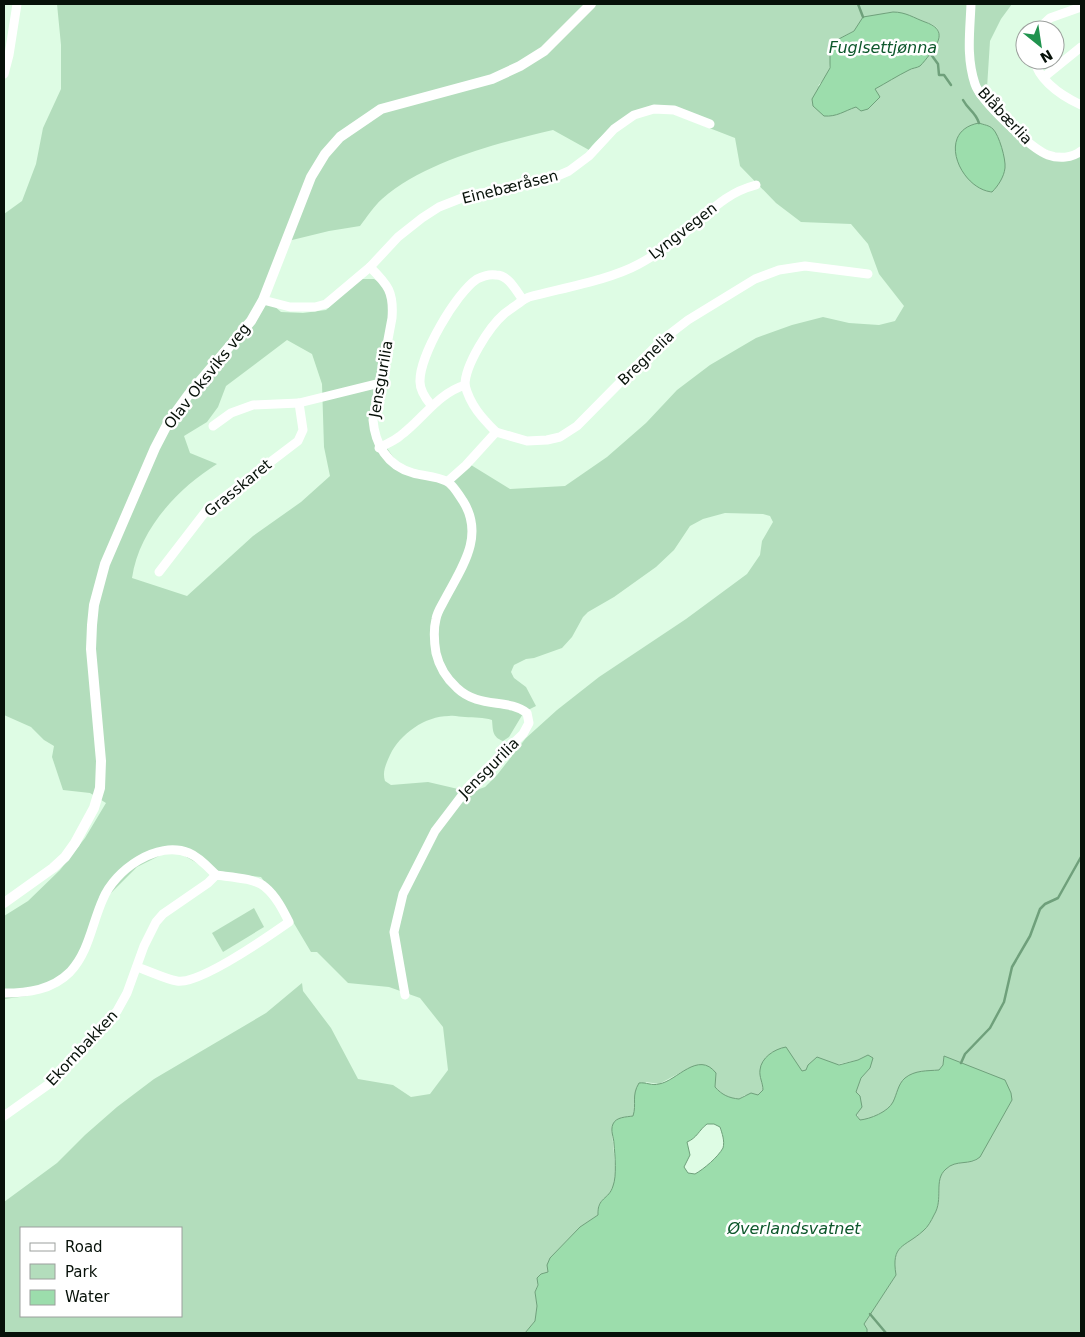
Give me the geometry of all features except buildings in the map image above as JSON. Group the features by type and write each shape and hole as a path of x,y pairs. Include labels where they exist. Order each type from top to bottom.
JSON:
{"street":[{"path":"4,74 9,55 16,4"},
{"name":"Olav Oksviks veg","path":"4,903 53,868 65,856 79,837 94,808 100,788 101,761 91,649 92,625 94,605 106,564 155,448 168,424 189,394 251,321 263,300 311,177 325,154 340,136 381,109 492,79 520,66 544,51 591,4"},
{"name":"Blåbærlia","path":"971,4 968,49 976,88 1022,137 1038,150 1059,158 1071,156 1081,151"},
{"path":"1048,20 1081,7"},
{"path":"1044,77 1081,47"},
{"path":"1039,70 1054,89 1064,97 1081,105"},
{"name":"Einebæråsen","path":"263,300 290,307 315,307 326,304 370,267 398,237 439,207 467,196 548,180 569,171 589,156 614,129 634,115 654,109 674,110 710,124"},
{"name":"Lyngvegen","path":"465,385 465,377 474,354 482,342 502,315 523,300 612,275 638,265 687,231 714,206 733,193 756,185"},
{"name":"Bregnelia","path":"496,432 527,441 547,440 566,433 577,426 662,340 688,320 755,279 779,270 805,266 868,274"},
{"name":"Jensgurilia","path":"370,267 385,282 392,294 393,306 373,420 374,433 379,448"},
{"path":"432,405 424,396 420,383 422,368 447,315 463,292 476,280 486,275 498,274 508,280 523,300"},
{"path":"213,426 231,413 253,405 298,403 380,383"},
{"path":"465,385 467,394 475,409 496,432 466,465 448,481 403,469 395,465 379,448 401,436 432,405 453,389 465,385"},
{"name":"Grasskaret","path":"159,572 206,511 298,441 303,430 298,403"},
{"name":"Jensgurilia","path":"405,994 394,932 403,894 435,831 452,807 470,786 523,734 528,722 527,713 519,707 493,704 472,698 458,689 446,676 438,658 434,641 436,618 470,547 473,531 470,516 463,501 448,481"},
{"path":"4,993 30,992 46,988 61,980 72,970 82,956 103,898 110,886 133,864 162,850 182,851 191,854 216,874 249,880 264,886 274,897 290,922 238,956 201,977 177,981 137,967"},
{"name":"Ekornbakken","path":"4,1116 49,1084 117,1011 127,993 144,946 156,922 163,914 208,883 216,874"}],"green space":[{"path":"57,4 1012,4 1001,19 990,41 987,88 993,105 1020,137 1051,152 1076,155 1081,153 1081,1333 867,1333 864,1324 896,1275 894,1266 895,1255 901,1246 925,1229 937,1209 940,1175 946,1168 954,1164 975,1161 1012,1100 1011,1093 1007,1087 944,1056 943,1065 939,1070 918,1072 901,1084 893,1104 888,1109 870,1119 860,1120 857,1116 855,1105 856,1093 859,1082 870,1068 868,1055 858,1060 802,1072 772,1052 762,1066 763,1090 758,1095 745,1095 739,1099 729,1097 715,1087 716,1073 691,1067 659,1084 646,1082 634,1103 635,1110 633,1116 614,1122 615,1178 612,1191 599,1205 598,1215 580,1227 550,1258 548,1272 541,1274 535,1292 537,1306 535,1321 525,1333 4,1333 4,1202 57,1163 117,1107 154,1079 266,1013 302,983 303,991 331,1028 358,1079 393,1085 411,1097 430,1094 448,1070 443,1027 420,998 389,987 348,983 317,952 311,952 289,915 261,877 212,872 173,849 137,867 106,898 66,978 27,996 4,999 4,916 28,901 60,870 85,838 106,803 90,793 63,790 52,757 54,746 44,740 31,727 4,715 4,214 22,201 36,164 43,128 61,89 61,45","holes":["893,12 913,17 936,27 939,38 930,54 818,86 828,72 831,51 835,41 886,13","658,108 735,138 740,166 776,203 801,222 851,224 868,244 879,274 904,306 895,321 879,325 849,323 823,317 792,325 756,338 710,365 677,390 646,423 607,457 565,486 510,489 471,465 445,478 403,471 375,431 390,313 389,301 382,284 374,279 360,279 326,310 303,313 281,312 265,298 288,241 360,226 373,208 399,186 419,174 463,155 553,130 589,150 603,135 611,130","287,340 312,354 322,384 324,447 330,476 301,502 253,536 187,596 132,578 136,560 143,543 151,527 162,512 174,498 217,464 190,453 184,436 207,422 218,407 226,386","725,513 763,514 770,516 773,522 762,541 760,555 747,574 686,619 599,677 557,710 526,738 497,775 485,787 471,792 428,782 391,785 385,781 385,768 394,747 407,733 431,719 453,716 489,719 492,720 494,733 497,737 503,741 509,737 524,712 536,706 526,687 514,678 511,672 514,665 526,659 562,648 572,637 583,617 588,612 614,597 656,567 674,550 690,526 703,519"]},
{"path":"254,908 264,927 223,952 212,933"}],"water":[{"name":"Fuglsettjønna","path":"893,12 910,15 936,28 939,36 934,49 920,66 910,69 875,89 880,97 868,109 861,111 856,107 837,115 824,116 813,106 812,99 830,68 830,47 835,41 854,31 863,17"},
{"path":"979,123 993,129 1000,142 1004,159 1005,168 1003,175 992,192 980,189 970,181 962,171 957,159 955,148 958,137 966,128"},
{"name":"Øverlandsvatnet","path":"786,1047 802,1071 806,1070 808,1065 817,1057 839,1065 868,1055 873,1058 870,1068 861,1078 856,1092 860,1096 862,1107 856,1115 860,1120 874,1117 891,1106 901,1083 909,1075 921,1071 939,1070 943,1065 944,1056 1005,1080 1011,1093 1012,1100 980,1157 976,1160 954,1164 942,1173 937,1209 925,1229 897,1252 895,1257 896,1275 864,1324 867,1333 525,1333 535,1321 537,1278 541,1274 548,1272 547,1265 550,1258 580,1227 598,1215 599,1205 611,1191 615,1171 612,1127 614,1122 619,1119 633,1116 635,1092 639,1083 654,1085 666,1082 688,1069 702,1065 709,1067 716,1073 715,1087 726,1096 739,1099 751,1093 758,1095 763,1090 760,1073 761,1066 769,1055","holes":["707,1124 714,1124 720,1127 723,1148 702,1169 695,1174 688,1173 684,1167 690,1155 687,1142"]}],"waterway":[{"path":"858,4 863,17"},
{"path":"930,53 938,64 939,75 944,75 951,85"},
{"path":"963,100 976,116 979,123"},
{"path":"961,1063 965,1054 990,1028 1004,1002 1012,967 1030,936 1040,909 1045,904 1058,898 1081,857"},
{"path":"870,1314 886,1333"}]}
